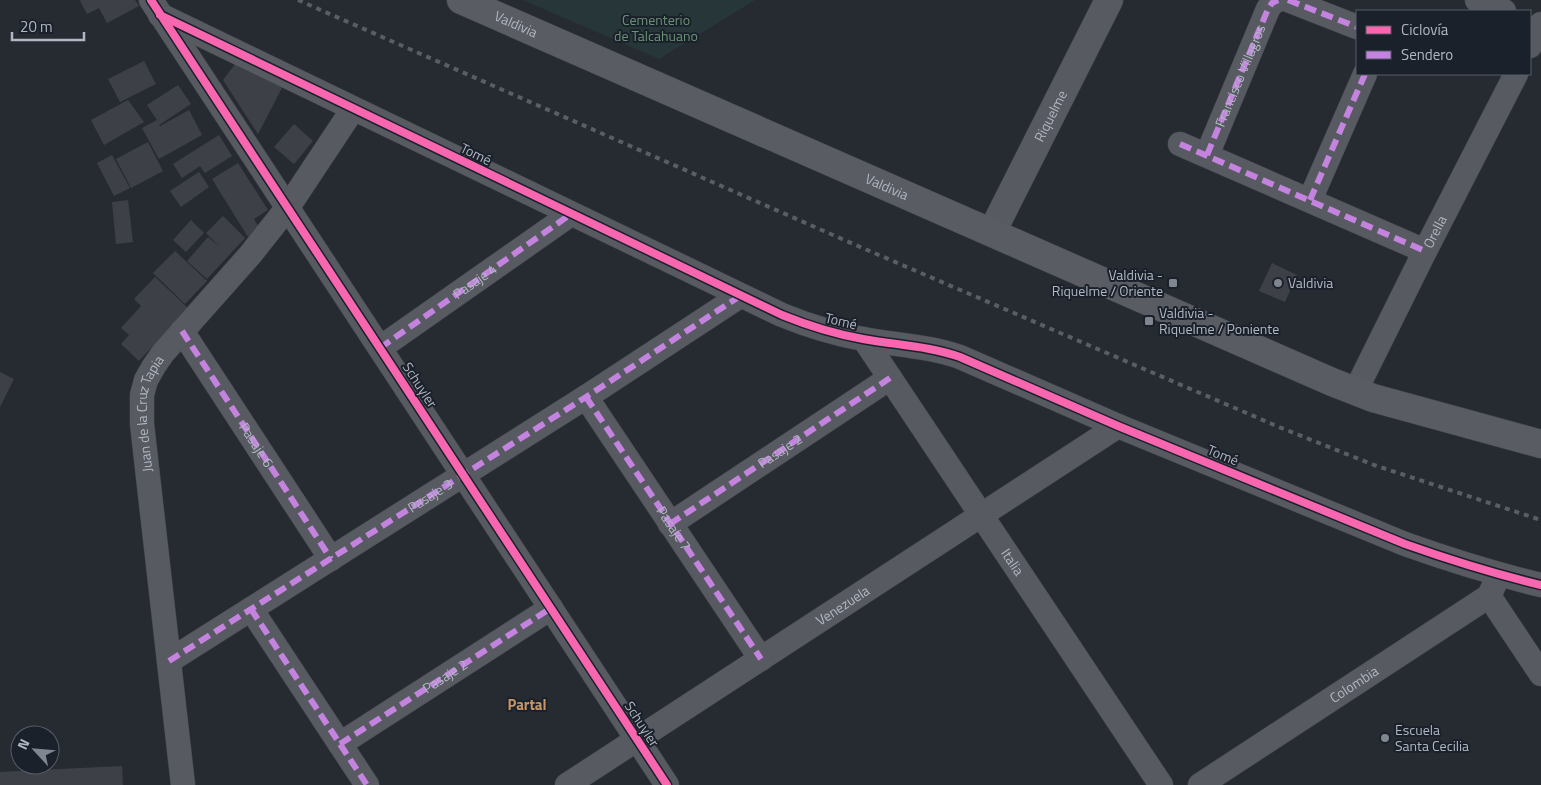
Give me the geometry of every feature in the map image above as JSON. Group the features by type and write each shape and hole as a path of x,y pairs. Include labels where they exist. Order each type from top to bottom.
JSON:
{"main road":[{"name":"Valdivia","path":"462,0 1355,392 1541,444"}],"street":[{"name":"Riquelme","path":"992,232 1109,0"},
{"name":"Francisco Villagros","path":"1206,155 1268,9 1272,3 1278,0"},
{"path":"1288,0 1356,27"},
{"path":"1477,0 1502,10"},
{"name":"Tomé","path":"156,8 354,109 740,296 808,326 864,339 942,351 960,357 1118,426 1405,544 1446,559 1494,586 1541,585"},
{"name":"Schuyler","path":"156,8 667,785"},
{"path":"1310,200 1365,75"},
{"name":"Orella","path":"1355,392 1515,75"},
{"name":"Juan de la Cruz Tapia","path":"183,785 142,424 142,395 146,380 154,366 182,331 250,255 288,207 354,109"},
{"path":"1180,144 1425,251"},
{"name":"Pasaje 4","path":"380,348 571,214"},
{"name":"Pasaje 3","path":"169,661 586,397 740,296"},
{"name":"Pasaje 6","path":"182,331 331,559"},
{"name":"Italia","path":"864,339 1161,785"},
{"name":"Pasaje 2","path":"670,524 890,378"},
{"name":"Pasaje 7","path":"586,397 761,659"},
{"name":"Venezuela","path":"568,785 1118,426"},
{"path":"1494,586 1541,674"},
{"name":"Colombia","path":"1200,785 1494,586"},
{"name":"Pasaje 2","path":"340,744 551,608"},
{"path":"251,609 367,785"}],"green space":[{"name":"Cementerio de Talcahuano","path":"523,0 755,0 659,59"}],"building":[{"path":"81,0 135,0 139,6 107,23 99,8 87,14"},
{"path":"144,61 156,84 120,102 108,79"},
{"path":"236,63 283,86 258,134 223,80"},
{"path":"178,85 191,104 159,125 189,110 202,135 159,159 142,128 157,120 147,105"},
{"path":"128,100 144,122 104,145 91,120"},
{"path":"294,124 313,141 294,164 274,147"},
{"path":"219,135 232,156 205,173 200,166 182,178 173,164"},
{"path":"148,142 163,171 131,188 116,159"},
{"path":"112,155 130,188 114,196 97,163"},
{"path":"238,163 268,210 254,219 260,229 248,237 212,179"},
{"path":"199,172 209,187 181,207 170,191"},
{"path":"128,200 133,242 116,244 112,202"},
{"path":"223,216 245,238 207,279 187,261 208,237 220,247 206,233"},
{"path":"191,220 204,233 186,252 173,240"},
{"path":"175,251 207,281 185,304 153,273"},
{"name":"Valdivia","path":"1272,263 1297,275 1285,302 1259,291"},
{"path":"155,277 188,308 139,361 121,344 129,335 121,328 141,306 134,299"},
{"path":"0,372 14,379 0,407"},
{"path":"122,766 123,785 0,785 0,772 10,772 10,775 60,775 60,769"}],"railway":[{"path":"298,0 858,246 1279,427 1374,465 1541,520"}],"marked path":[{"path":"1207,155 1268,9 1272,3 1278,0"},
{"path":"1288,0 1356,27"},
{"path":"1310,200 1365,75"},
{"path":"1180,144 1425,251"},
{"path":"380,348 571,214"},
{"path":"169,661 586,397 740,296"},
{"path":"182,331 331,559"},
{"path":"670,524 890,378"},
{"path":"586,397 761,659"},
{"path":"340,744 551,608"},
{"path":"251,609 367,785"}],"cycle path":[{"path":"151,0 667,785"},
{"path":"160,15 782,315 842,335 924,348 960,357 1118,426 1405,544 1439,556 1541,585"}],"place":[{"name":"Valdivia - Riquelme / Oriente","path":"1173,283"},
{"name":"Valdivia","path":"1278,283"},
{"name":"Valdivia - Riquelme / Poniente","path":"1149,321"},
{"name":"Escuela Santa Cecilia","path":"1385,738"}],"district":[{"name":"Partal","path":"527,705"}]}
